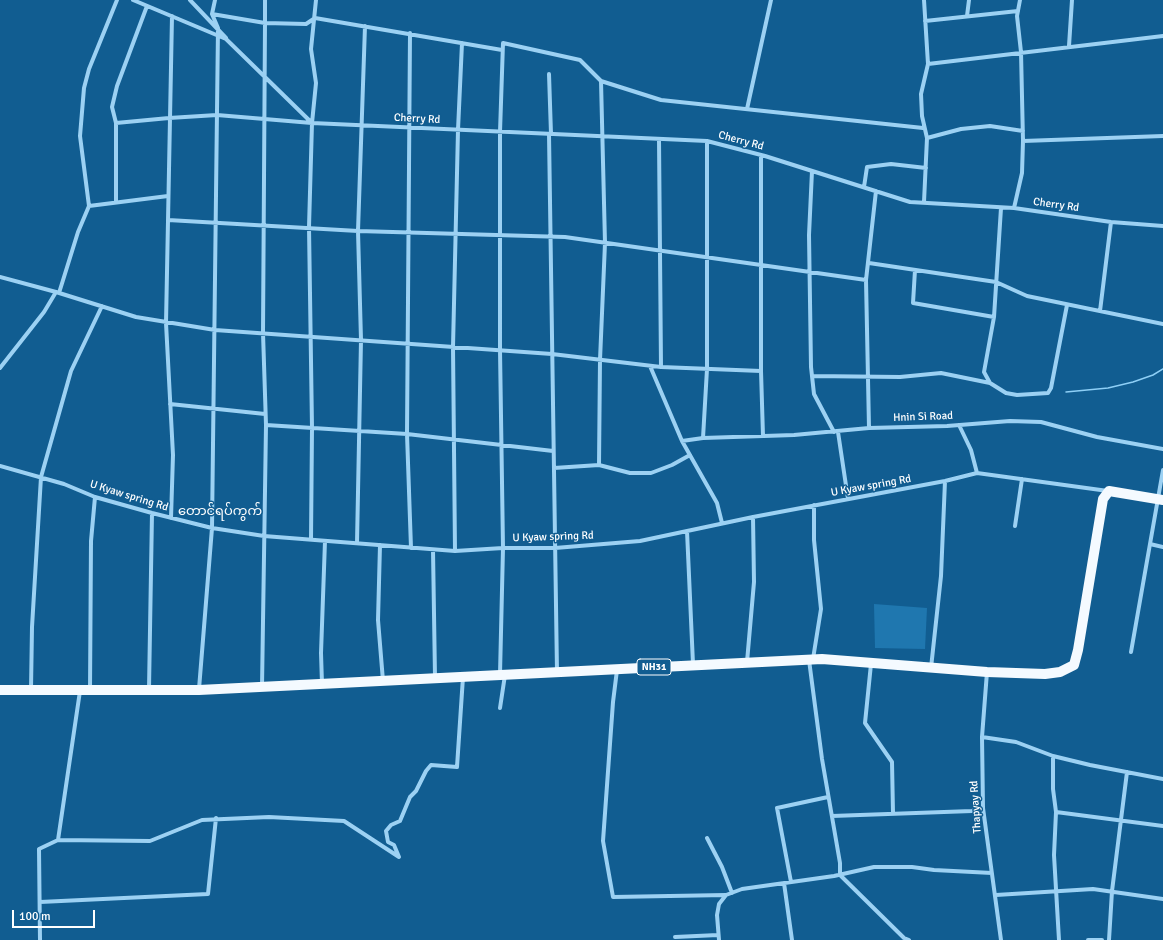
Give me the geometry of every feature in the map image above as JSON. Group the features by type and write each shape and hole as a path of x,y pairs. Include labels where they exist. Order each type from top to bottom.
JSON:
{"highway":[{"path":"1109,491 1160,500"},
{"name":"NH31","path":"0,690 199,690 811,660 987,672 1045,674 1060,672 1074,665 1078,650 1103,499 1109,491"}],"street":[{"path":"0,368 58,292 78,232 89,206 80,136 84,88 89,69 116,0"},
{"path":"133,0 226,39"},
{"path":"190,0 218,28 226,39 266,76 312,123"},
{"path":"199,690 212,528 218,35 218,28 212,14 215,0"},
{"path":"262,687 266,425 263,333 266,120 265,0"},
{"path":"311,540 312,428 309,228 312,123 316,83 311,49 316,0"},
{"path":"747,109 771,0"},
{"path":"924,0 928,64 921,94 923,128 927,138 924,202"},
{"path":"967,16 969,0"},
{"path":"1014,208 1022,174 1023,141 1021,52 1018,11 1020,0"},
{"path":"1069,46 1072,0"},
{"path":"116,202 116,123 112,107 117,86 147,6"},
{"path":"926,21 1018,11"},
{"path":"212,14 265,23 306,24 315,18 410,33 502,50"},
{"path":"171,518 173,455 166,323 172,16"},
{"path":"357,543 361,340 358,231 365,26"},
{"path":"410,33 407,434 411,548"},
{"path":"928,64 1163,36"},
{"path":"455,551 454,347 458,130 462,43"},
{"path":"500,708 502,675 503,548 500,350 500,132 503,43 580,60 601,81 661,100 923,128"},
{"path":"549,74 557,672"},
{"path":"599,465 600,360 605,243 601,81"},
{"name":"Cherry Rd","path":"116,123 217,115 307,123 707,141 761,155 910,202 1014,208 1110,222 1163,226"},
{"path":"927,138 961,129 990,126 1023,131"},
{"path":"1023,141 1163,136"},
{"path":"659,139 661,367"},
{"path":"703,438 707,369 707,141"},
{"path":"761,155 762,436"},
{"path":"864,187 867,167 891,164 926,168"},
{"path":"812,171 809,235 812,376 814,394 836,432 848,499"},
{"path":"869,428 866,280 876,191"},
{"path":"89,206 168,196"},
{"path":"990,383 984,372 994,317 1001,208"},
{"path":"168,220 358,231 550,237 605,243 866,280"},
{"path":"1100,311 1110,222"},
{"path":"869,263 996,282 1027,296 1163,324"},
{"path":"915,270 913,303 994,317"},
{"path":"0,277 58,292 136,317 215,330 552,354 661,367 761,371"},
{"path":"812,376 900,377 941,373 990,383 1006,393 1018,395 1048,393 1051,388 1067,305"},
{"path":"30,690 32,627 41,477 71,371 102,306"},
{"path":"650,366 682,441 716,502 722,523"},
{"path":"170,404 265,414"},
{"name":"Hnin Si Road","path":"682,441 703,438 836,432 869,428 959,425 1010,421 1041,422 1097,437 1163,449"},
{"path":"266,425 407,434 553,451"},
{"path":"959,425 970,450 977,473"},
{"path":"554,468 599,465 630,473 651,473 672,465 690,455"},
{"name":"U Kyaw spring Rd","path":"0,466 64,484 95,497 212,528 264,536 455,551 503,548 555,548 640,541 722,523 945,481 977,473 1109,491"},
{"path":"1130,652 1150,544 1160,500 1163,470"},
{"path":"1015,526 1022,479"},
{"path":"931,668 941,576 945,481"},
{"path":"90,691 91,541 95,497"},
{"path":"814,505 814,540 821,610 811,660 828,796 840,875 904,938 909,940"},
{"path":"149,690 152,513"},
{"path":"746,663 754,582 753,517"},
{"path":"687,531 693,665"},
{"path":"322,684 321,653 325,541"},
{"path":"1150,544 1163,547"},
{"path":"380,545 378,620 383,681"},
{"path":"433,550 435,678"},
{"path":"871,663 865,723 892,762 893,814"},
{"path":"617,669 613,702 603,840 613,897 726,895 742,889 840,875 874,867 895,866 992,873"},
{"name":"Thapyay Rd","path":"987,672 982,737 983,808 1001,940"},
{"path":"40,940 39,849 58,840 150,841 202,820 216,818 269,817 344,821 399,857 394,845 388,842 386,831 391,825 400,821 410,797 416,791 426,771 431,765 457,767 463,677"},
{"path":"58,840 80,691"},
{"path":"982,737 1016,742 1053,756 1163,778"},
{"path":"1053,756 1053,789 1056,812 1054,855 1059,940"},
{"path":"1109,940 1112,890 1127,772"},
{"path":"790,882 777,808 828,796"},
{"path":"832,816 972,811 983,808"},
{"path":"1056,812 1163,826"},
{"path":"40,902 208,894 216,818"},
{"path":"707,838 722,867 732,893"},
{"path":"784,883 792,940"},
{"path":"996,895 1093,889 1112,890 1163,899"},
{"path":"719,940 717,914 719,904 726,895"},
{"path":"675,937 718,935"},
{"path":"1088,940 1102,940"}],"shaded area":[{"path":"874,604 927,608 925,649 875,648"}],"waterway":[{"path":"1066,392 1108,388 1133,382 1153,375 1163,369"}],"district":[{"name":"တောင်ရပ်ကွက်","path":"220,512"}]}
